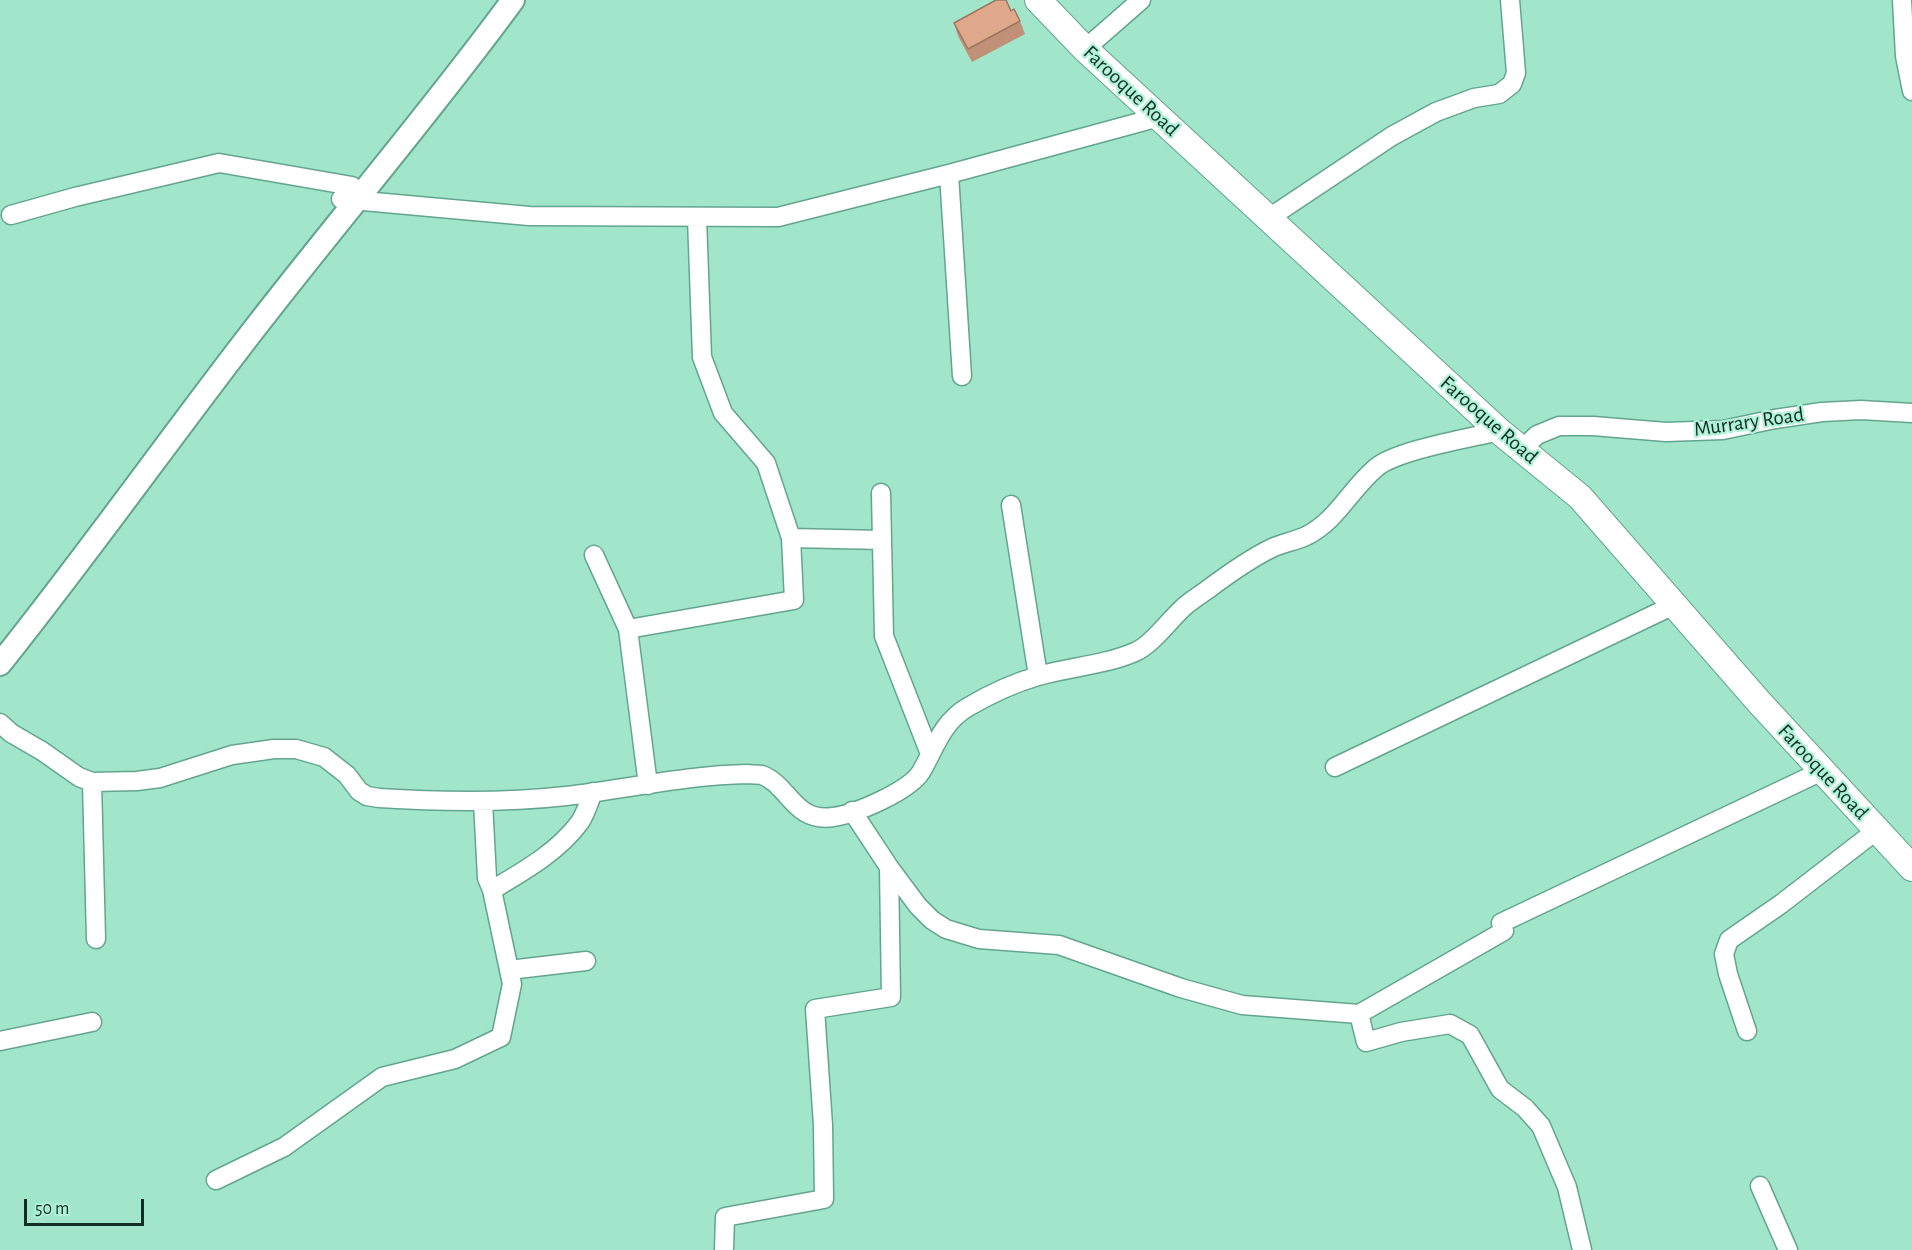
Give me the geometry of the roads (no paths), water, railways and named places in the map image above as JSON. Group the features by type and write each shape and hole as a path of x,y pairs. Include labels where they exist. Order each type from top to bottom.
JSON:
{"main road":[{"name":"Farooque Road","path":"1038,0 1085,49 1499,431 1580,497 1758,702 1912,868"}],"street":[{"path":"0,644 500,0"},
{"path":"0,664 66,581 257,326 350,195 453,81 513,0"},
{"path":"1085,49 1141,0"},
{"path":"1269,218 1392,136 1436,111 1474,98 1499,94 1512,84 1516,73 1510,0"},
{"path":"1902,0 1905,56 1912,91"},
{"path":"11,215 75,197 219,163 350,195 529,216 778,217 949,174 1159,117"},
{"path":"949,174 962,376"},
{"path":"628,629 794,600 791,538 766,463 723,413 702,357 697,218"},
{"name":"Murrary Road","path":"1521,450 1537,435 1559,426 1593,426 1666,432 1723,430 1822,412 1861,410 1912,413"},
{"path":"0,723 11,733 79,777 92,782 160,778 232,755 274,749 296,749 324,757 347,775 359,791 367,796 409,800 483,802 539,799 657,782 734,774 761,775 807,813 827,818 852,811 898,791 912,782 920,774 940,734 950,721 966,708 1011,685 1136,651 1185,606 1210,588 1270,549 1306,536 1331,518 1366,478 1384,462 1408,453 1499,431"},
{"path":"882,493 884,636 930,754"},
{"path":"1011,505 1038,676"},
{"path":"791,538 882,540"},
{"path":"594,555 628,629 648,785"},
{"path":"1335,767 1674,605"},
{"path":"852,811 918,906 932,920 946,929 980,939 1059,945 1181,988 1242,1005 1359,1014 1503,927 1822,771"},
{"path":"92,782 96,939"},
{"path":"492,890 546,856 567,837 581,820 593,792"},
{"path":"216,1180 284,1147 382,1077 455,1059 501,1037 512,984 492,890 487,878 483,802"},
{"path":"1747,1031 1728,974 1724,954 1729,940 1781,904 1877,830"},
{"path":"724,1250 725,1217 824,1199 823,1125 815,1009 891,997 889,867"},
{"path":"509,970 586,961"},
{"path":"1359,1014 1366,1042 1401,1032 1450,1024 1470,1035 1500,1089 1526,1107 1541,1126 1568,1187 1582,1250"},
{"path":"0,1041 92,1022"},
{"path":"1760,1186 1788,1250"}]}
